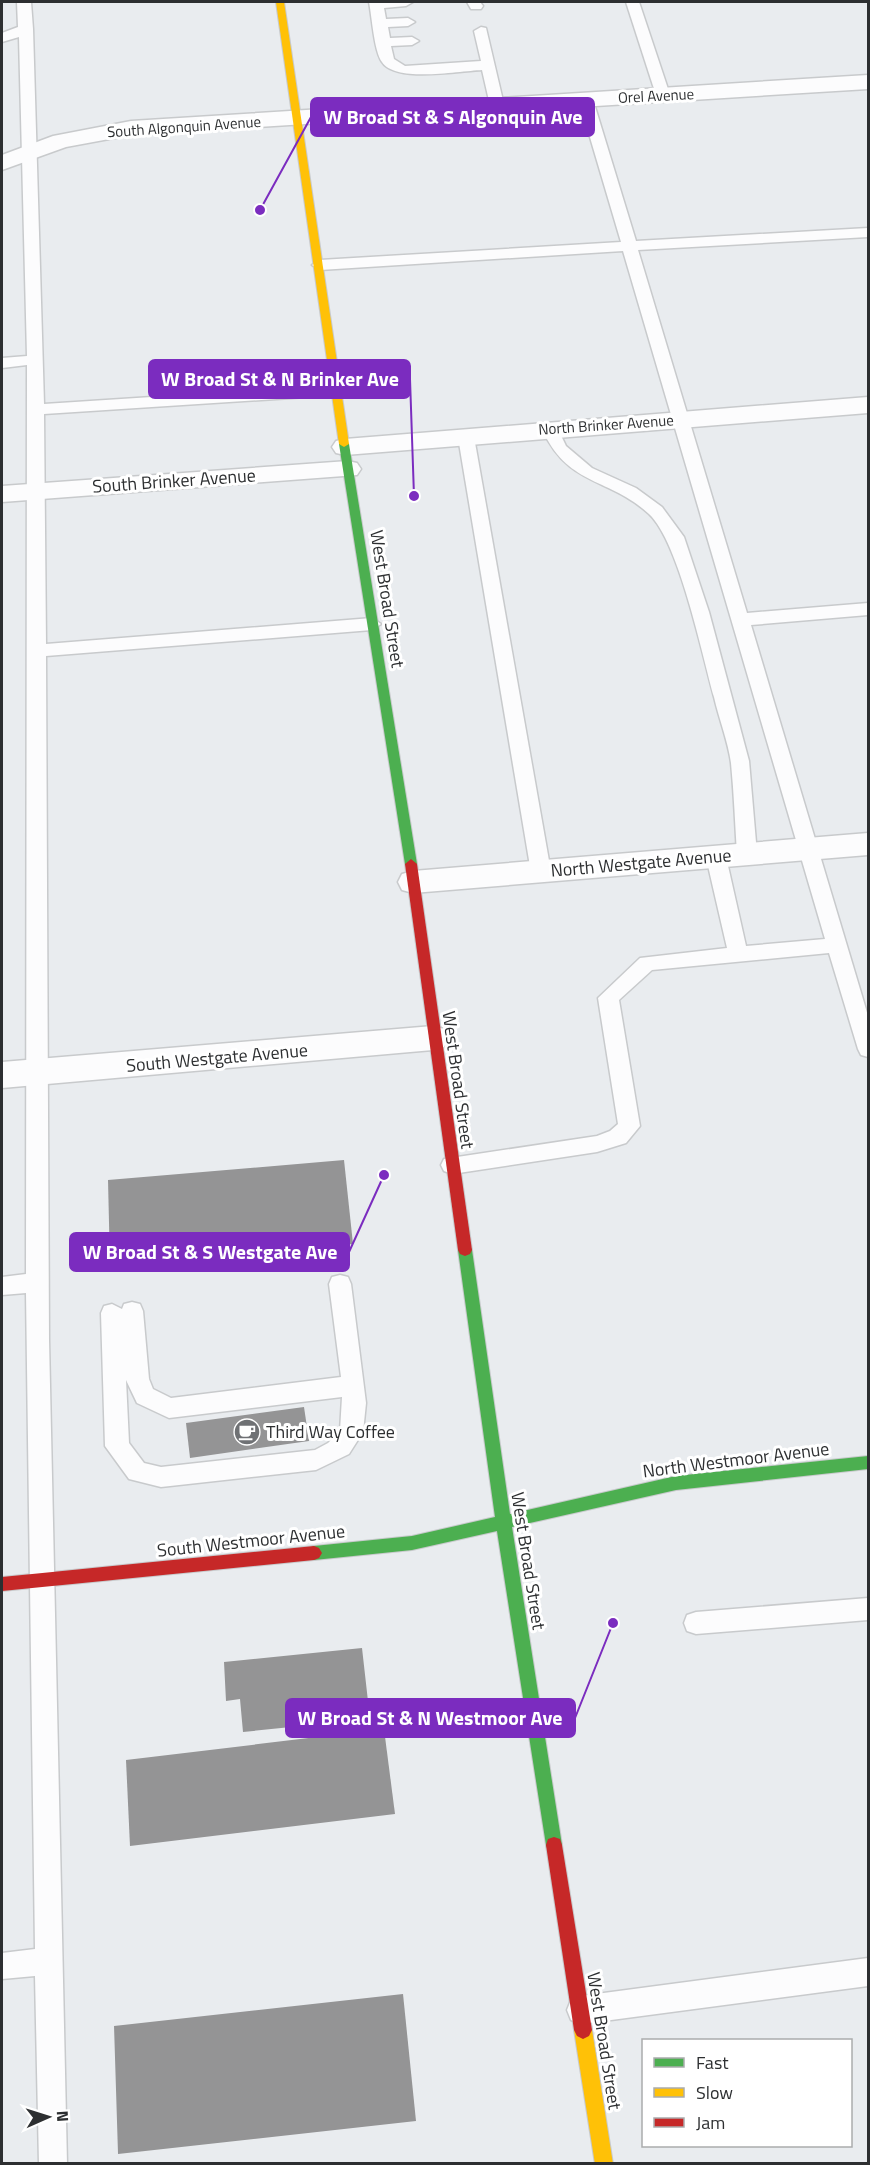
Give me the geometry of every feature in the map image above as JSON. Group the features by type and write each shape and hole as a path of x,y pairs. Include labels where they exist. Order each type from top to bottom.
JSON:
{"main road":[{"name":"West Broad Street","path":"280,2 299,119 346,458 413,882 433,1038 503,1520 604,2163"},
{"name":"North Westmoor Avenue","path":"503,1520 676,1483 868,1462"},
{"name":"South Westmoor Avenue","path":"2,1584 412,1543 503,1520"}],"street":[{"name":"Orel Avenue","path":"299,119 868,82"},
{"name":"South Algonquin Avenue","path":"2,163 61,141 131,128 299,119"},
{"name":"North Brinker Avenue","path":"346,458 466,436 868,405"},
{"name":"South Brinker Avenue","path":"2,494 346,458"},
{"name":"North Westgate Avenue","path":"413,882 868,844"},
{"name":"South Westgate Avenue","path":"2,1075 433,1038"}],"lane":[{"path":"24,2 32,152 36,489 39,1580 53,2163"},
{"path":"406,2 377,3 387,60 394,67 405,70 488,65"},
{"path":"632,2 663,95"},
{"path":"380,23 408,22"},
{"path":"2,38 26,29"},
{"path":"465,39 482,34 497,105"},
{"path":"384,42 412,41"},
{"path":"586,100 868,1049"},
{"path":"320,265 868,232"},
{"path":"2,363 34,360"},
{"path":"35,410 337,390"},
{"path":"550,429 559,449 586,472 630,492 656,511 675,537 700,612 740,761 747,854"},
{"path":"466,436 541,872"},
{"path":"740,620 868,609"},
{"path":"36,651 372,624"},
{"path":"716,857 738,954"},
{"path":"452,1165 597,1144 618,1137 629,1126 608,998 647,963 838,945"},
{"path":"2,1286 37,1282"},
{"path":"340,1284 352,1386 354,1409 352,1431 338,1451 316,1460 161,1477 137,1472 117,1446 122,1312 137,1379 145,1396 169,1408 352,1386"},
{"path":"696,1623 868,1609"},
{"path":"2,1966 48,1961"},
{"path":"581,2010 868,1972"}],"building":[{"path":"344,1160 353,1244 110,1265 108,1180"},
{"name":"Third Way Coffee","path":"304,1407 309,1441 190,1458 186,1423"},
{"path":"362,1648 370,1719 243,1732 240,1699 226,1701 224,1662"},
{"path":"384,1729 395,1814 130,1846 126,1760"},
{"path":"403,1994 416,2121 118,2154 114,2026"}],"traffic: fast":[{"path":"344,444 411,864"},
{"path":"465,1250 503,1520 554,1845"},
{"path":"314,1553 412,1543 676,1483 868,1462"}],"traffic: slow":[{"path":"280,2 344,444"},
{"path":"583,2030 604,2164"}],"traffic: jam":[{"path":"411,864 465,1250"},
{"path":"2,1584 314,1553"},
{"path":"554,1845 583,2030"}],"place":[{"name":"W Broad St & S Algonquin Ave","path":"260,210"},
{"name":"W Broad St & N Brinker Ave","path":"414,496"},
{"name":"W Broad St & S Westgate Ave","path":"384,1175"},
{"name":"Third Way Coffee","path":"247,1432"},
{"name":"W Broad St & N Westmoor Ave","path":"613,1623"}]}
